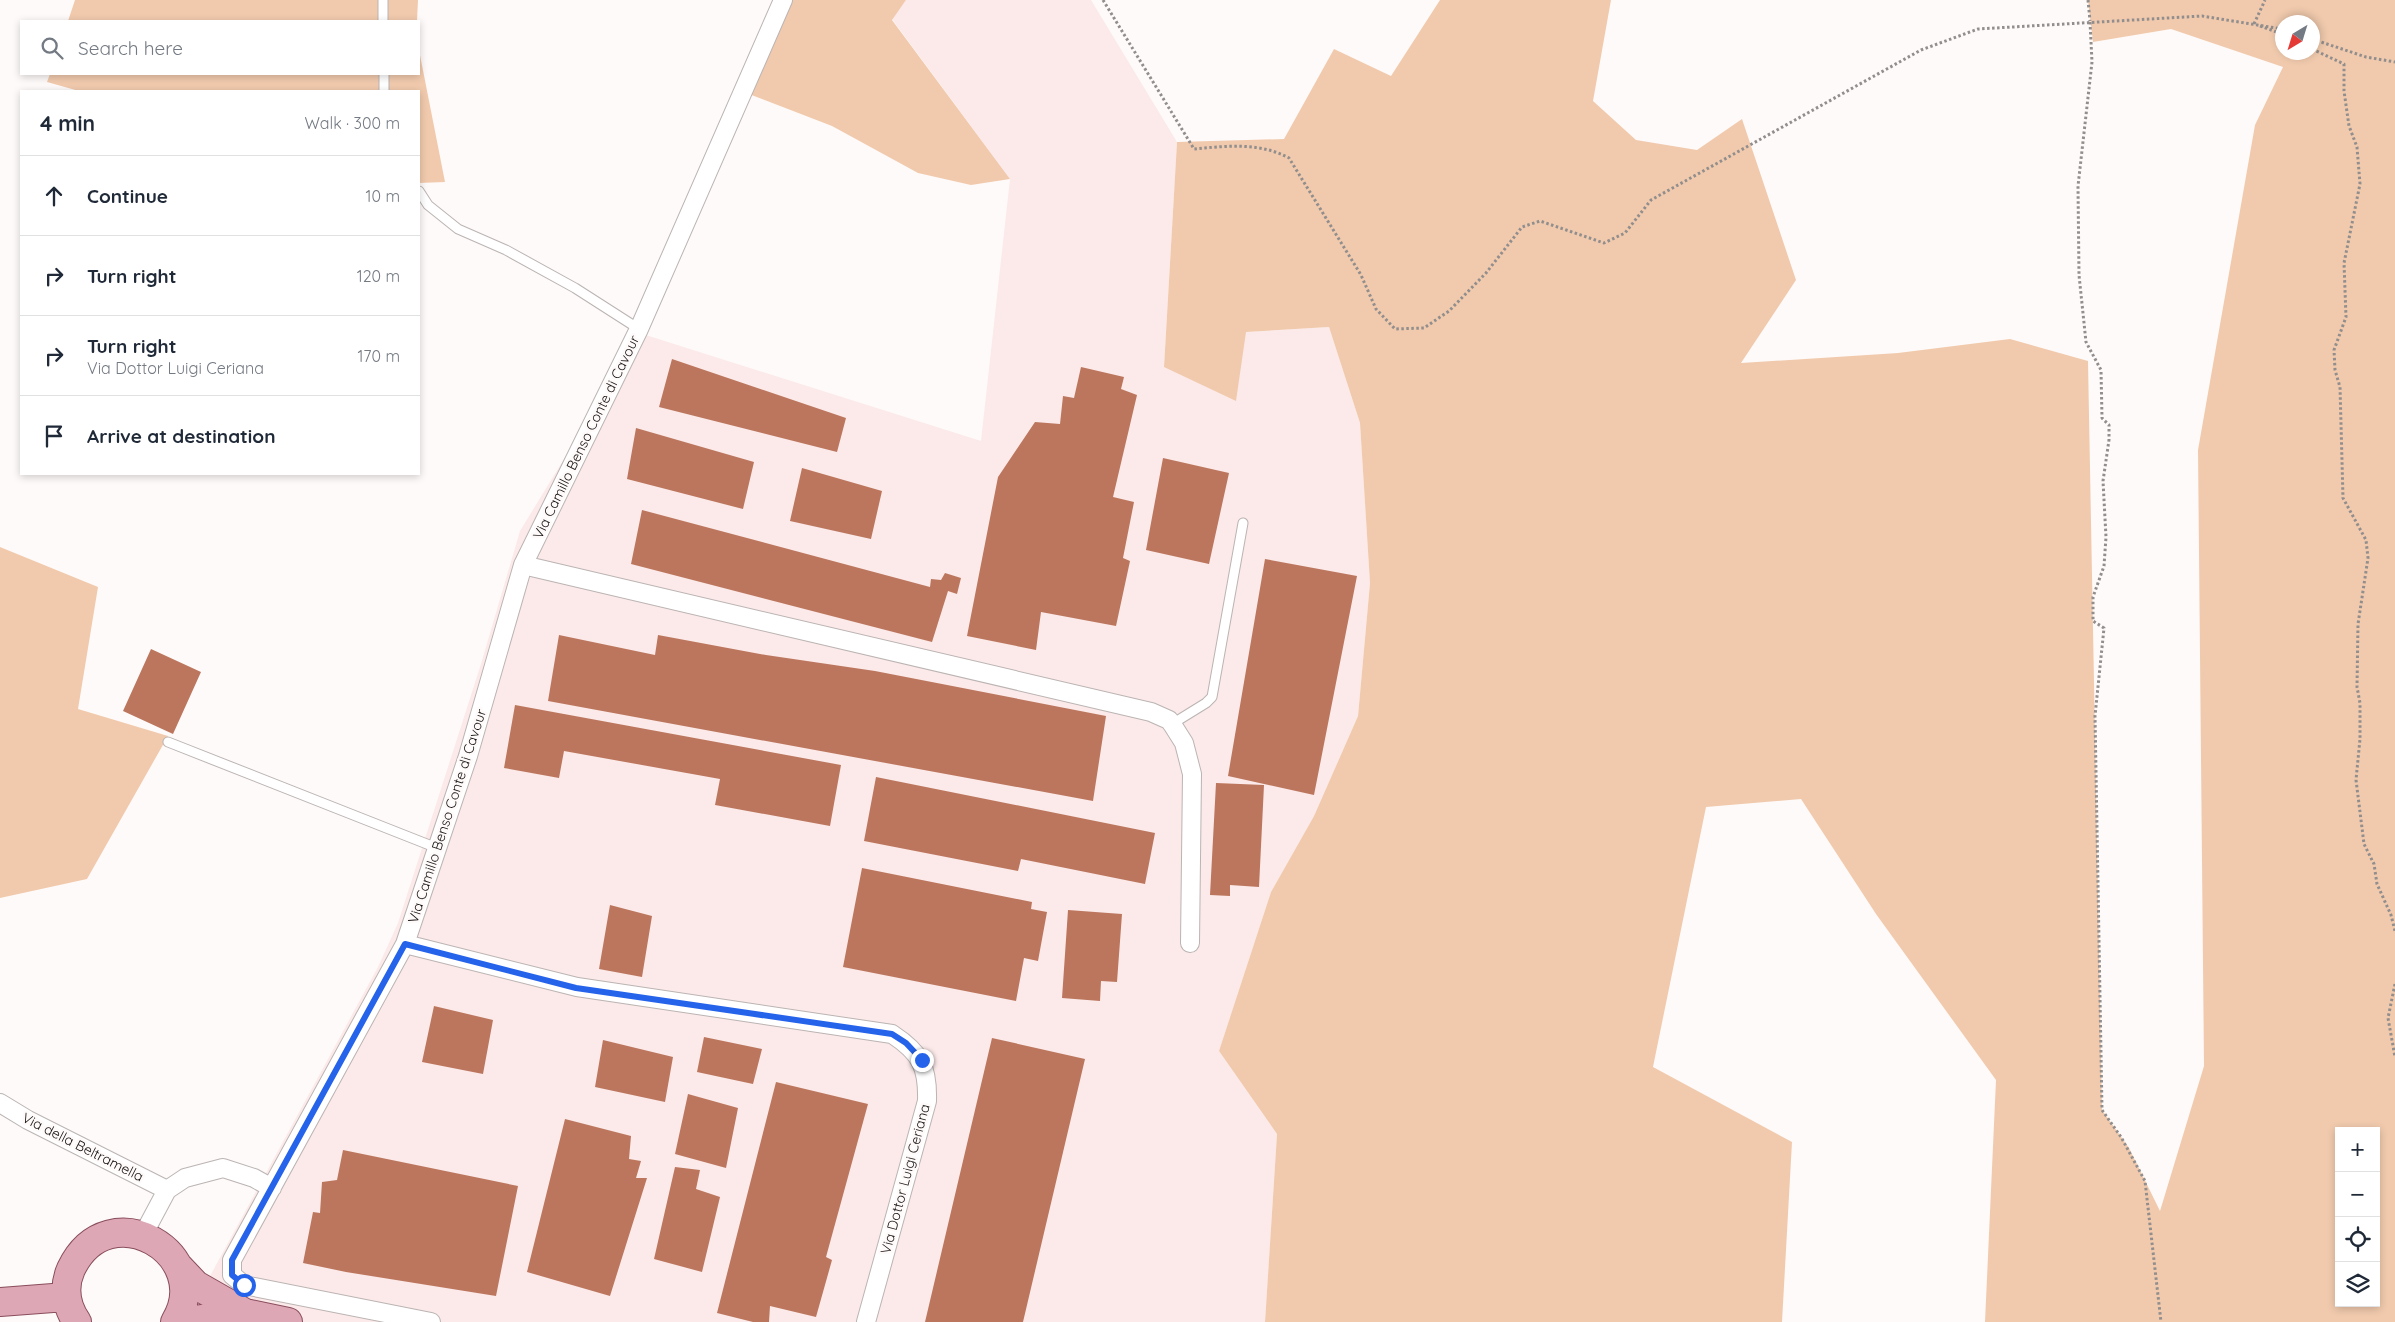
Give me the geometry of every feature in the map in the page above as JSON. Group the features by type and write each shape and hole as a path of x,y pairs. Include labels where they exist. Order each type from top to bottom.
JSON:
{"main road":[{"path":"78,1322 70,1311 66,1297 68,1276 78,1255 87,1246 105,1235 123,1232 143,1235 160,1244 196,1285 245,1313 288,1322"},
{"path":"175,1322 181,1312 184,1287 179,1267"},
{"path":"0,1302 66,1297"},
{"path":"180,1322 245,1313"}],"street":[{"name":"Via Camillo Benso Conte di Cavour","path":"431,1322 244,1285 232,1275 232,1260 405,944 468,756 523,565 638,328 744,93 783,0"},
{"path":"523,565 1150,712 1169,720 1184,743 1192,774 1190,943"},
{"name":"Via Dottor Luigi Ceriana","path":"405,944 576,988 892,1034 906,1043 922,1060 928,1079 927,1101 866,1322"},
{"name":"Via della Beltramella","path":"0,1103 28,1120 167,1190"},
{"path":"143,1235 167,1190 185,1178 223,1168 254,1178 272,1188"}],"lane":[{"path":"382,20 383,0"},
{"path":"384,75 384,90"},
{"name":"Via Camillo Benso Conte di Cavour","path":"420,193 428,205 458,229 506,250 575,288 638,328"},
{"path":"1172,724 1206,703 1212,697 1243,523"},
{"path":"168,742 437,848"}],"path":[{"path":"1103,0 1194,149 1229,145 1274,150 1289,158 1361,276 1376,308 1395,329 1424,328 1450,311 1486,273 1522,227 1540,221 1604,244 1625,233 1651,200 1921,50 1978,30 2202,16 2275,28"},
{"path":"2088,0 2092,62 2078,186 2078,243 2086,342 2101,370 2102,418 2109,425 2110,440 2103,481 2106,537 2104,566 2093,597 2093,621 2104,628 2095,716 2102,1110 2121,1137 2145,1181 2161,1322"},
{"path":"2252,23 2265,0"},
{"path":"2252,23 2275,31"},
{"path":"2320,42 2366,57 2395,62"},
{"path":"2320,53 2344,64 2344,91 2349,126 2357,147 2359,166 2360,184 2358,199 2344,263 2347,292 2346,317 2334,350 2335,370 2340,387 2343,498 2366,540 2368,558 2358,624 2357,687 2360,703 2360,739 2356,780 2364,844 2374,864 2377,884 2391,915 2395,931"},
{"path":"2395,984 2388,1018 2395,1057"}],"shaded area":[{"path":"75,0 418,0 417,20 68,20"},
{"path":"786,0 906,0 892,20 1010,179 971,185 918,173 832,126 741,91"},
{"path":"906,0 1091,0 1177,142 1164,367 1246,332 1329,327 1360,423 1370,583 1358,716 1314,816 1271,892 1219,1051 1277,1134 1265,1322 185,1322 378,967 398,923 481,664 520,531 589,418 630,330 981,441 1010,179 892,19"},
{"path":"1440,0 1611,0 1593,101 1636,140 1697,150 1742,119 1796,280 1741,363 1898,353 2010,339 2088,361 2102,1110 2129,1148 2160,1211 2204,1066 2198,450 2255,125 2283,67 2171,29 2093,42 2088,0 2395,0 2395,1322 1985,1322 1996,1080 1876,914 1801,799 1706,807 1653,1067 1792,1142 1782,1322 1265,1322 1277,1134 1219,1051 1271,892 1314,816 1358,716 1370,583 1360,423 1329,327 1246,332 1236,401 1164,367 1177,142 1284,139 1334,49 1391,76"},
{"path":"420,55 445,182 420,183 420,90 75,90 47,82 50,75 420,75"},
{"path":"0,547 98,587 78,709 168,736 87,879 0,898"}],"building":[{"path":"672,359 846,418 837,452 659,407"},
{"path":"1081,367 1124,377 1121,389 1137,395 1113,497 1134,502 1123,558 1130,561 1116,626 1041,612 1036,650 967,636 998,477 1035,422 1060,424 1063,396 1074,398"},
{"path":"636,428 754,462 743,509 627,479"},
{"path":"1163,458 1229,473 1209,564 1146,550"},
{"path":"802,468 882,491 871,539 790,521"},
{"path":"642,510 930,587 931,579 941,580 945,573 961,578 957,594 948,591 932,642 631,564"},
{"path":"1265,559 1357,576 1314,795 1228,776"},
{"path":"559,635 655,655 658,635 766,655 875,671 1106,716 1093,801 548,701"},
{"path":"151,649 201,672 173,734 123,711"},
{"path":"515,705 841,765 830,826 715,805 720,779 564,751 559,778 504,768"},
{"path":"876,777 1155,833 1145,884 1021,859 1018,871 864,841"},
{"path":"1216,783 1264,785 1259,887 1230,885 1230,896 1210,895"},
{"path":"862,868 1032,902 1031,909 1047,912 1038,961 1024,958 1016,1001 843,967"},
{"path":"610,905 652,916 642,977 599,969"},
{"path":"1068,910 1122,914 1117,982 1101,981 1100,1001 1062,998"},
{"path":"434,1006 493,1020 483,1074 422,1062"},
{"path":"704,1037 762,1049 753,1084 697,1072"},
{"path":"992,1038 1085,1059 1023,1322 925,1322"},
{"path":"603,1040 673,1057 665,1102 595,1087"},
{"path":"776,1082 868,1104 826,1257 832,1260 816,1317 770,1306 769,1322 753,1322 717,1313"},
{"path":"688,1094 738,1108 726,1168 675,1154"},
{"path":"565,1119 631,1136 629,1159 641,1161 636,1178 647,1178 610,1296 527,1272"},
{"path":"343,1150 518,1186 496,1296 346,1272 303,1263 313,1212 320,1213 322,1182 337,1180"},
{"path":"675,1167 700,1170 696,1189 720,1197 702,1272 654,1259"}],"route":[{"path":"244,1285 232,1275 232,1260 405,944 576,988 892,1034 906,1043 922,1060"}]}
